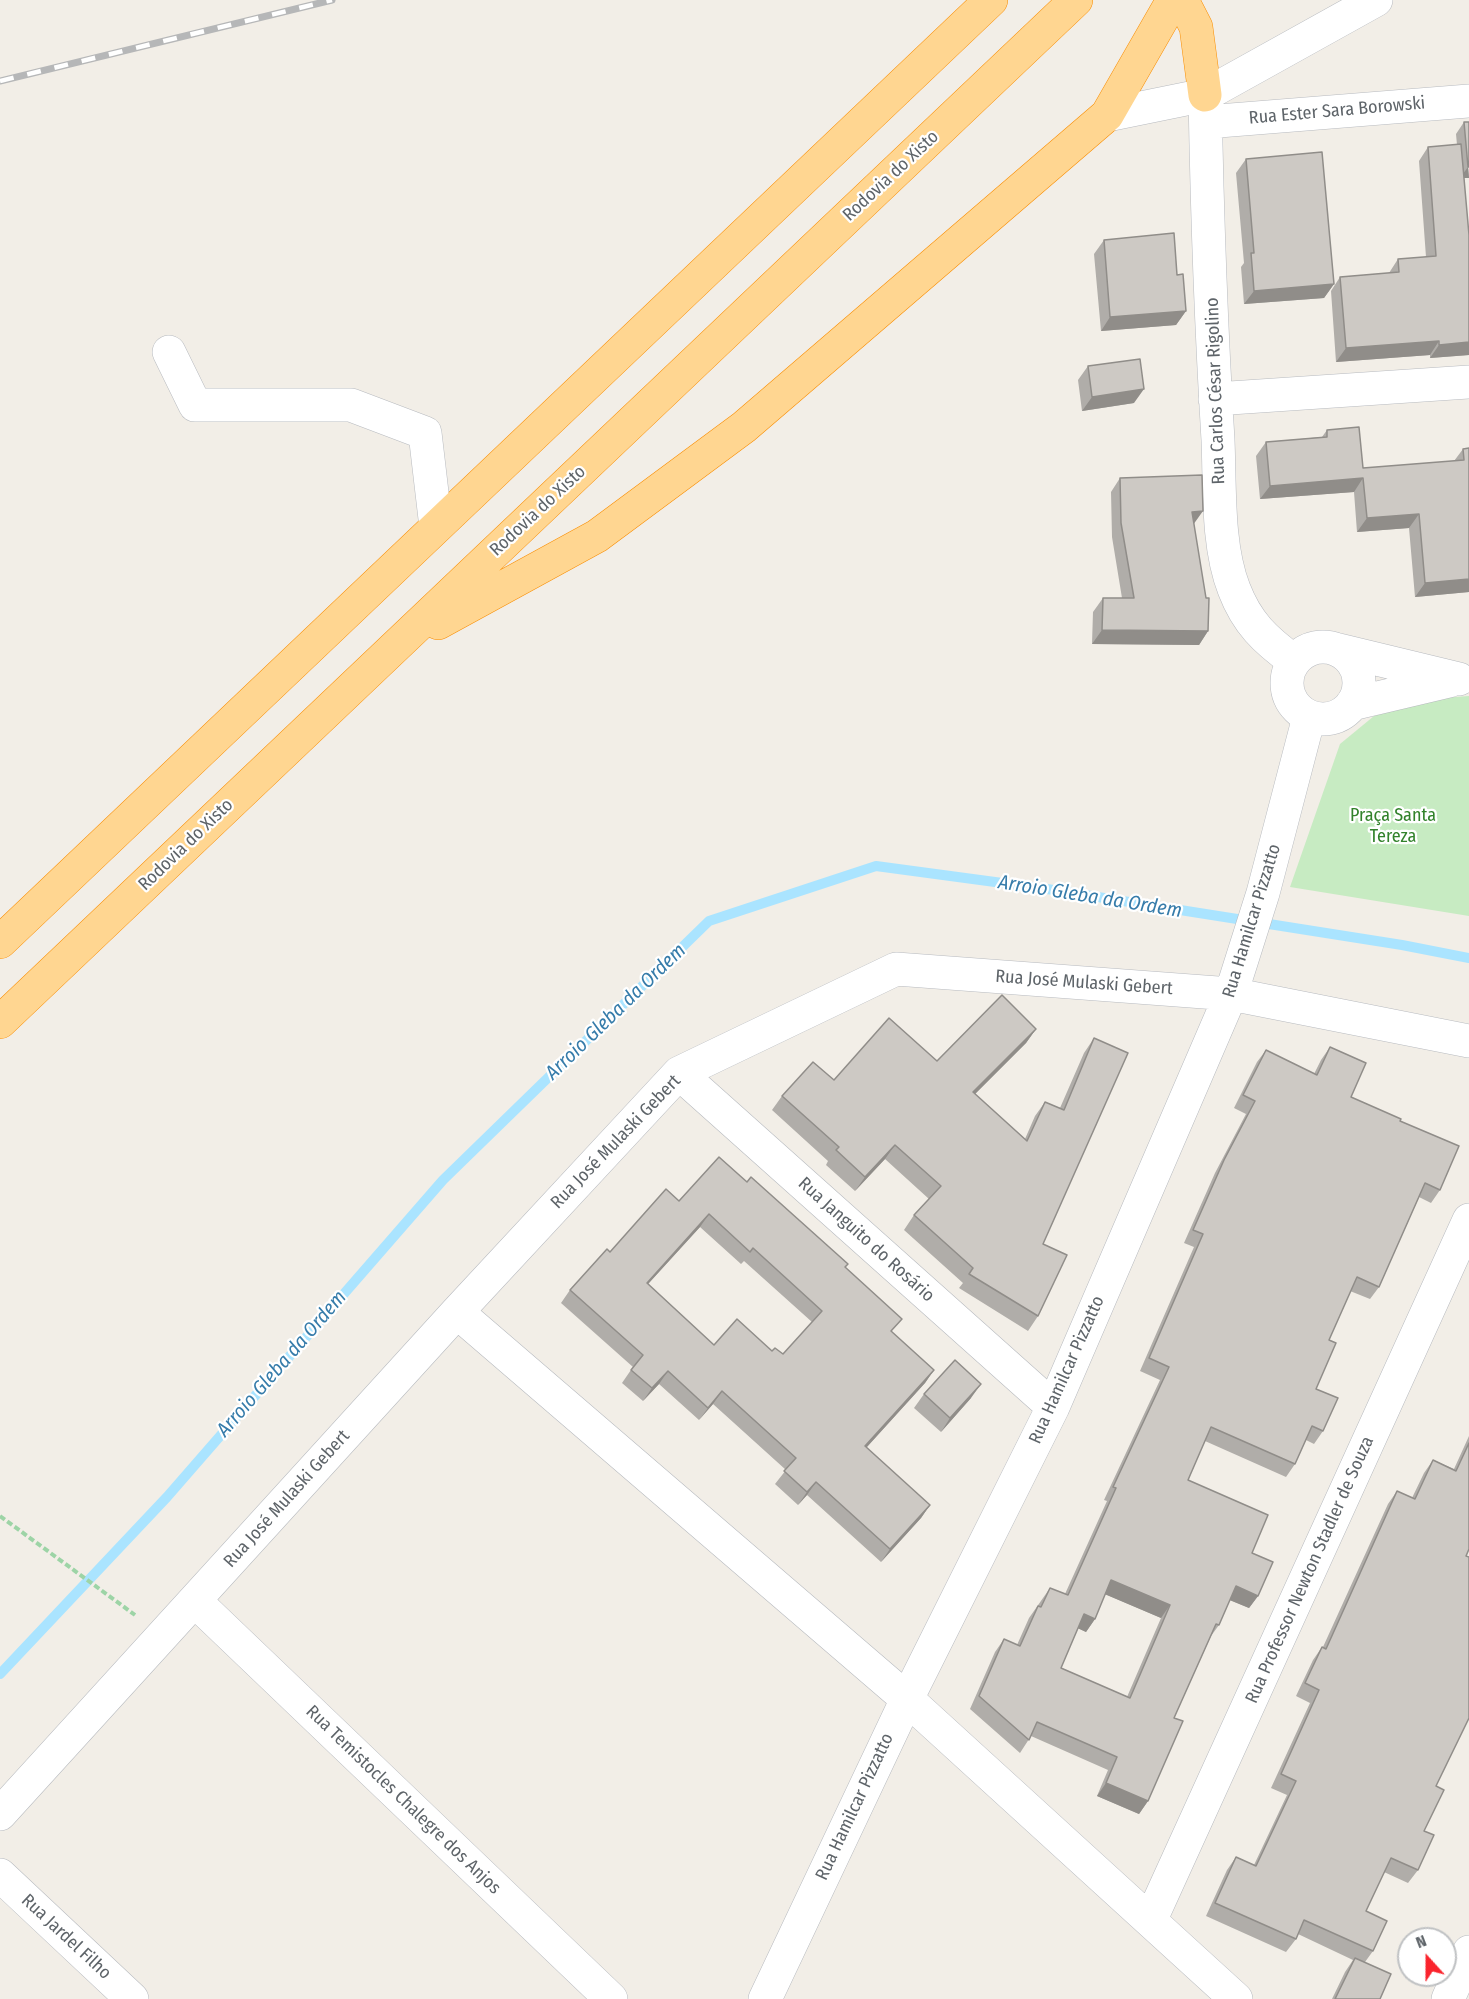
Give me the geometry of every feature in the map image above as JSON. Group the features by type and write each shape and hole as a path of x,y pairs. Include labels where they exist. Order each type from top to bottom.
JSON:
{"highway":[{"path":"0,942 991,0"},
{"name":"Rodovia do Xisto","path":"0,1022 1077,0"},
{"path":"396,645 597,536 744,427 1107,115 1173,0"},
{"path":"1182,0 1196,27 1205,108"}],"street":[{"path":"1107,115 1205,108 1376,0"},
{"name":"Rua Ester Sara Borowski","path":"1205,108 1469,101"},
{"name":"Rua Carlos César Rigolino","path":"1205,108 1215,399 1226,556 1233,588 1247,619 1275,647 1294,661"},
{"path":"169,352 195,405 351,405 425,433 436,527"},
{"path":"1215,399 1469,382"},
{"path":"1339,650 1349,658 1356,669 1359,681 1358,693 1343,713 1331,718 1309,717 1292,704 1287,693 1286,682 1294,661 1303,652 1314,648 1327,647 1464,679"},
{"path":"1352,704 1464,679"},
{"name":"Rua Hamilcar Pizzatto","path":"765,1999 906,1699 1053,1407 1234,985 1263,894 1309,717"},
{"name":"Rua José Mulaski Gebert","path":"0,1814 457,1312 679,1073 896,969 1234,985 1469,1041"},
{"name":"Rua Janguito do Rosário","path":"679,1073 1053,1407"},
{"name":"Rua Professor Newton Stadler de Souza","path":"1150,1919 1469,1220"},
{"path":"457,1312 906,1699 1236,1999"},
{"name":"Rua Temistocles Chalegre dos Anjos","path":"195,1601 611,1999"},
{"name":"Rua Jardel Filho","path":"0,1875 132,1999"},
{"path":"1448,1999 1469,1952"}],"path":[{"path":"0,1516 141,1619"}],"green space":[{"name":"Praça Santa Tereza","path":"1469,696 1469,916 1290,887 1340,744 1374,716 1426,699"}],"building":[{"path":"1464,122 1469,122 1469,167 1468,167"},
{"path":"1461,144 1469,235 1469,342 1439,345 1439,341 1346,348 1340,277 1399,272 1398,259 1436,256 1428,147"},
{"path":"1322,152 1334,284 1254,291 1251,253 1254,253 1246,159"},
{"path":"1174,233 1177,275 1183,274 1186,311 1110,317 1104,240"},
{"path":"1140,359 1144,389 1092,397 1088,366"},
{"path":"1359,427 1363,468 1464,460 1463,449 1469,448 1469,579 1425,583 1419,514 1367,518 1363,478 1270,486 1266,442 1327,437 1327,430"},
{"path":"1202,475 1203,511 1192,512 1206,598 1209,598 1208,631 1102,630 1103,598 1134,598 1121,523 1120,478"},
{"path":"1002,995 1036,1029 973,1092 1027,1141 1045,1102 1064,1110 1094,1038 1128,1053 1043,1244 1067,1255 1038,1316 969,1274 973,1268 914,1215 941,1186 895,1145 865,1177 836,1150 839,1147 782,1096 813,1062 834,1080 889,1018 937,1061"},
{"path":"1330,1047 1366,1063 1351,1097 1459,1146 1440,1190 1425,1183 1379,1287 1357,1277 1329,1340 1336,1343 1316,1389 1338,1398 1323,1431 1312,1426 1295,1464 1211,1427 1188,1480 1268,1515 1252,1553 1273,1562 1258,1596 1236,1586 1219,1625 1216,1624 1174,1718 1183,1721 1148,1801 1106,1783 1117,1757 1037,1722 1029,1740 979,1696 1004,1639 1020,1646 1038,1606 1041,1607 1050,1588 1068,1595 1116,1488 1113,1487 1169,1367 1149,1358 1203,1234 1193,1230 1224,1160 1255,1101 1243,1095 1266,1050 1317,1075","holes":["1111,1580 1170,1605 1130,1698 1061,1668 1084,1614 1095,1619"]},
{"path":"719,1157 747,1182 751,1177 848,1264 845,1267 902,1319 891,1331 934,1370 865,1446 930,1505 890,1549 816,1482 807,1492 784,1471 796,1458 722,1391 708,1408 668,1371 652,1388 631,1370 643,1355 570,1290 607,1249 610,1252 666,1189 679,1201","holes":["709,1214 750,1252 753,1248 822,1311 783,1354 775,1348 772,1351 737,1319 714,1345 647,1283"]},
{"path":"955,1360 981,1384 950,1418 924,1394"},
{"path":"1469,1443 1469,1549 1466,1556 1469,1557 1469,1718 1436,1786 1444,1790 1424,1831 1434,1835 1418,1870 1391,1858 1366,1911 1387,1921 1373,1951 1304,1920 1296,1939 1215,1903 1236,1857 1256,1866 1296,1781 1281,1774 1319,1690 1305,1683 1322,1647 1326,1649 1397,1491 1415,1499 1433,1460 1456,1471"},
{"path":"1355,1958 1391,1974 1380,1999 1335,1999"}],"waterway":[{"name":"Arroio Gleba da Ordem","path":"0,1674 167,1497 443,1180 709,921 876,866 1047,889 1402,945 1469,958"}],"railway":[{"path":"0,81 332,0"}]}
